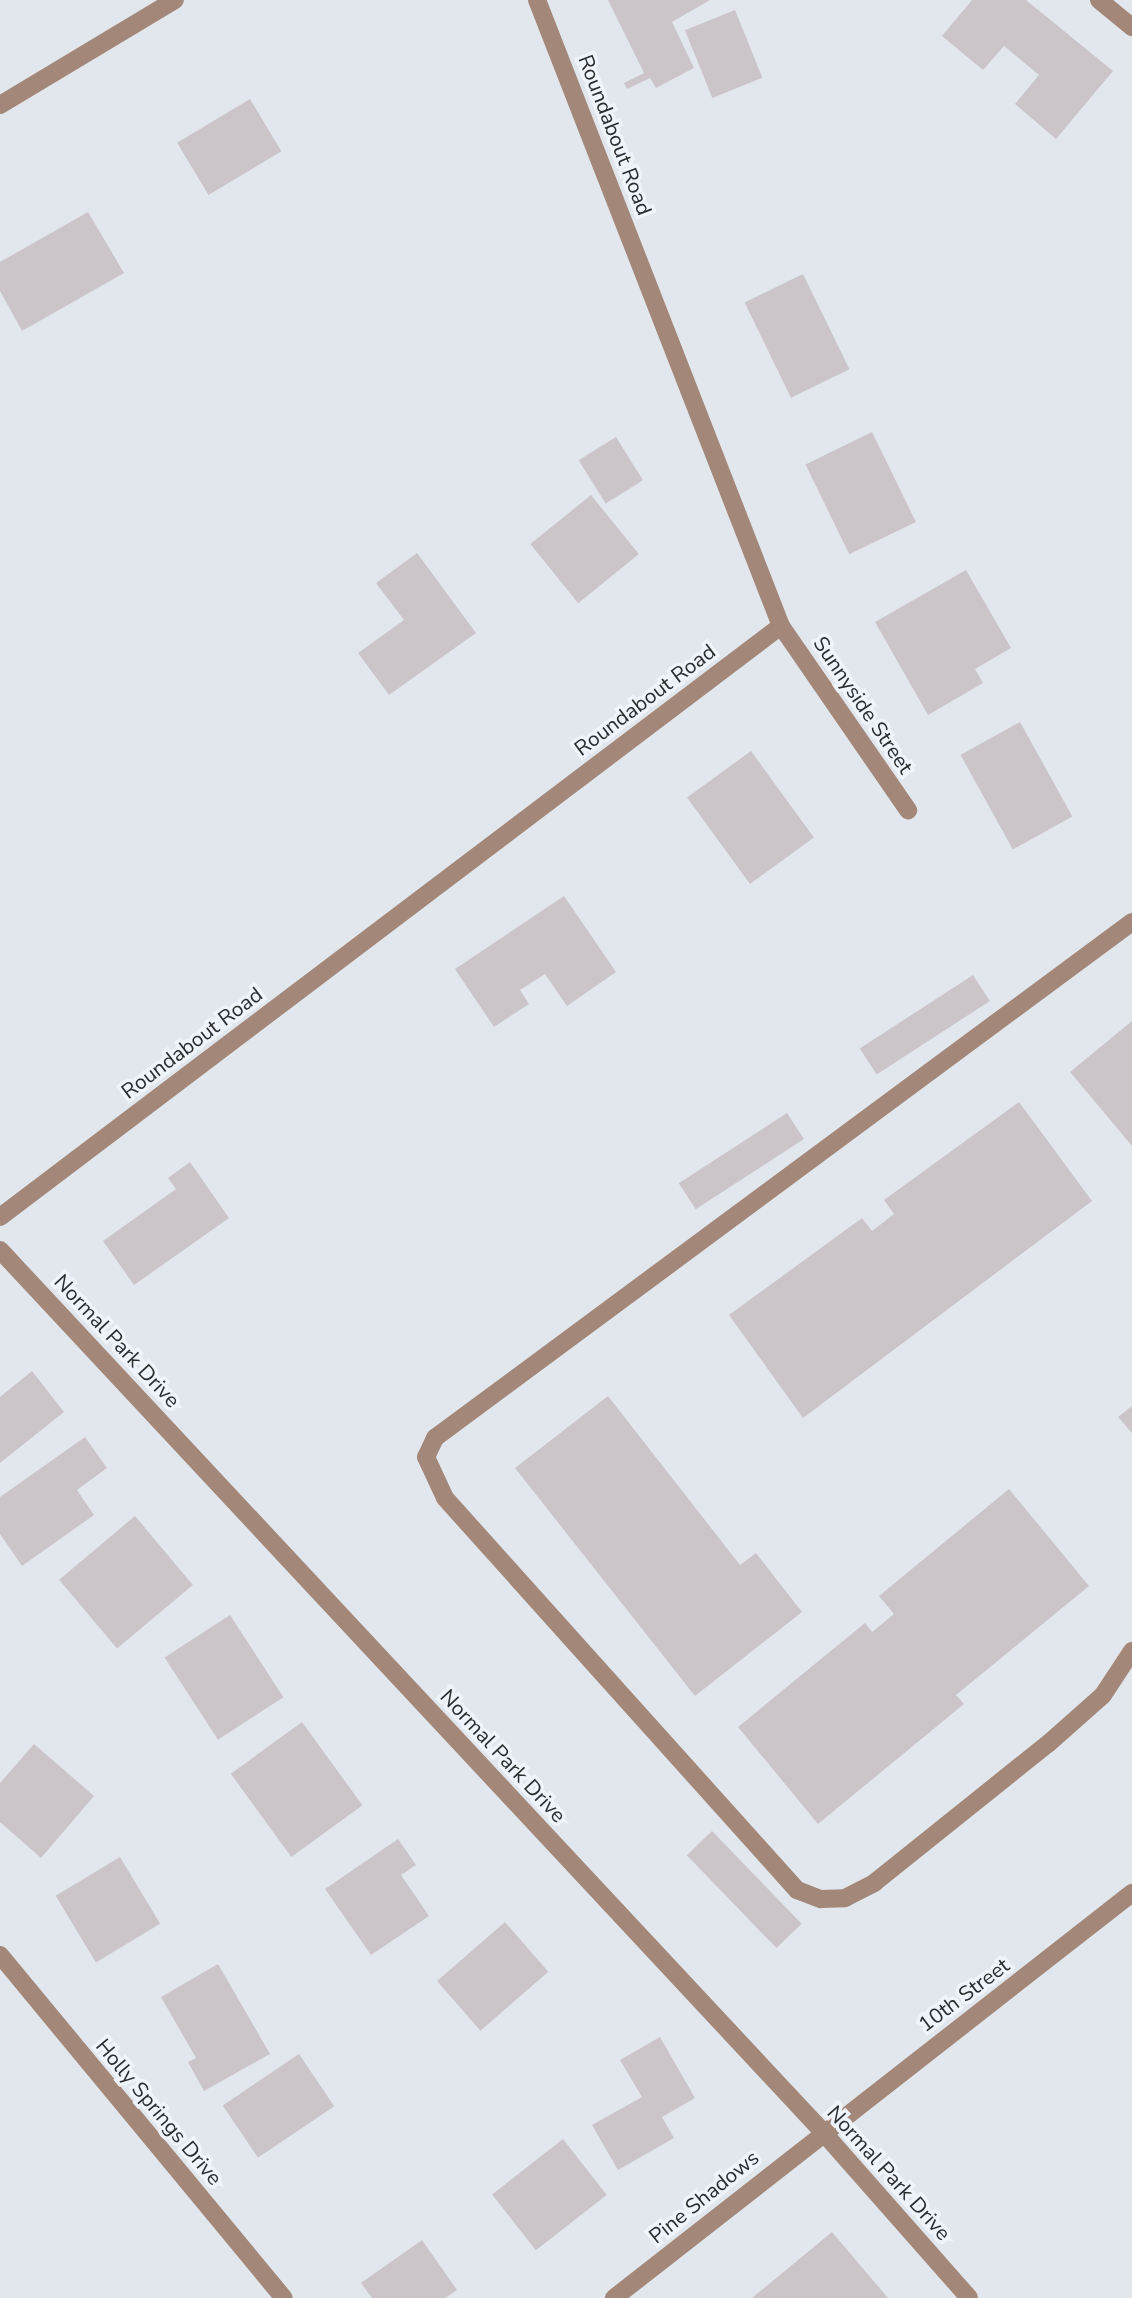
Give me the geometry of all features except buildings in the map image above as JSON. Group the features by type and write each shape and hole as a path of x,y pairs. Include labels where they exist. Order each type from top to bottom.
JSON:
{"street":[{"path":"0,106 175,0"},
{"name":"Roundabout Road","path":"0,1217 781,626 537,0"},
{"path":"1099,0 1132,27"},
{"name":"Sunnyside Street","path":"781,626 908,810"},
{"path":"1132,922 435,1438 426,1457 445,1498 491,1550 797,1890 821,1899 845,1898 874,1883 1049,1743 1103,1695 1132,1651"},
{"name":"Normal Park Drive","path":"0,1250 822,2131 969,2298"},
{"name":"10th Street","path":"822,2131 1132,1893"},
{"name":"Holly Springs Drive","path":"0,1955 284,2298"},
{"name":"Pine Shadows","path":"614,2298 822,2131"}]}
